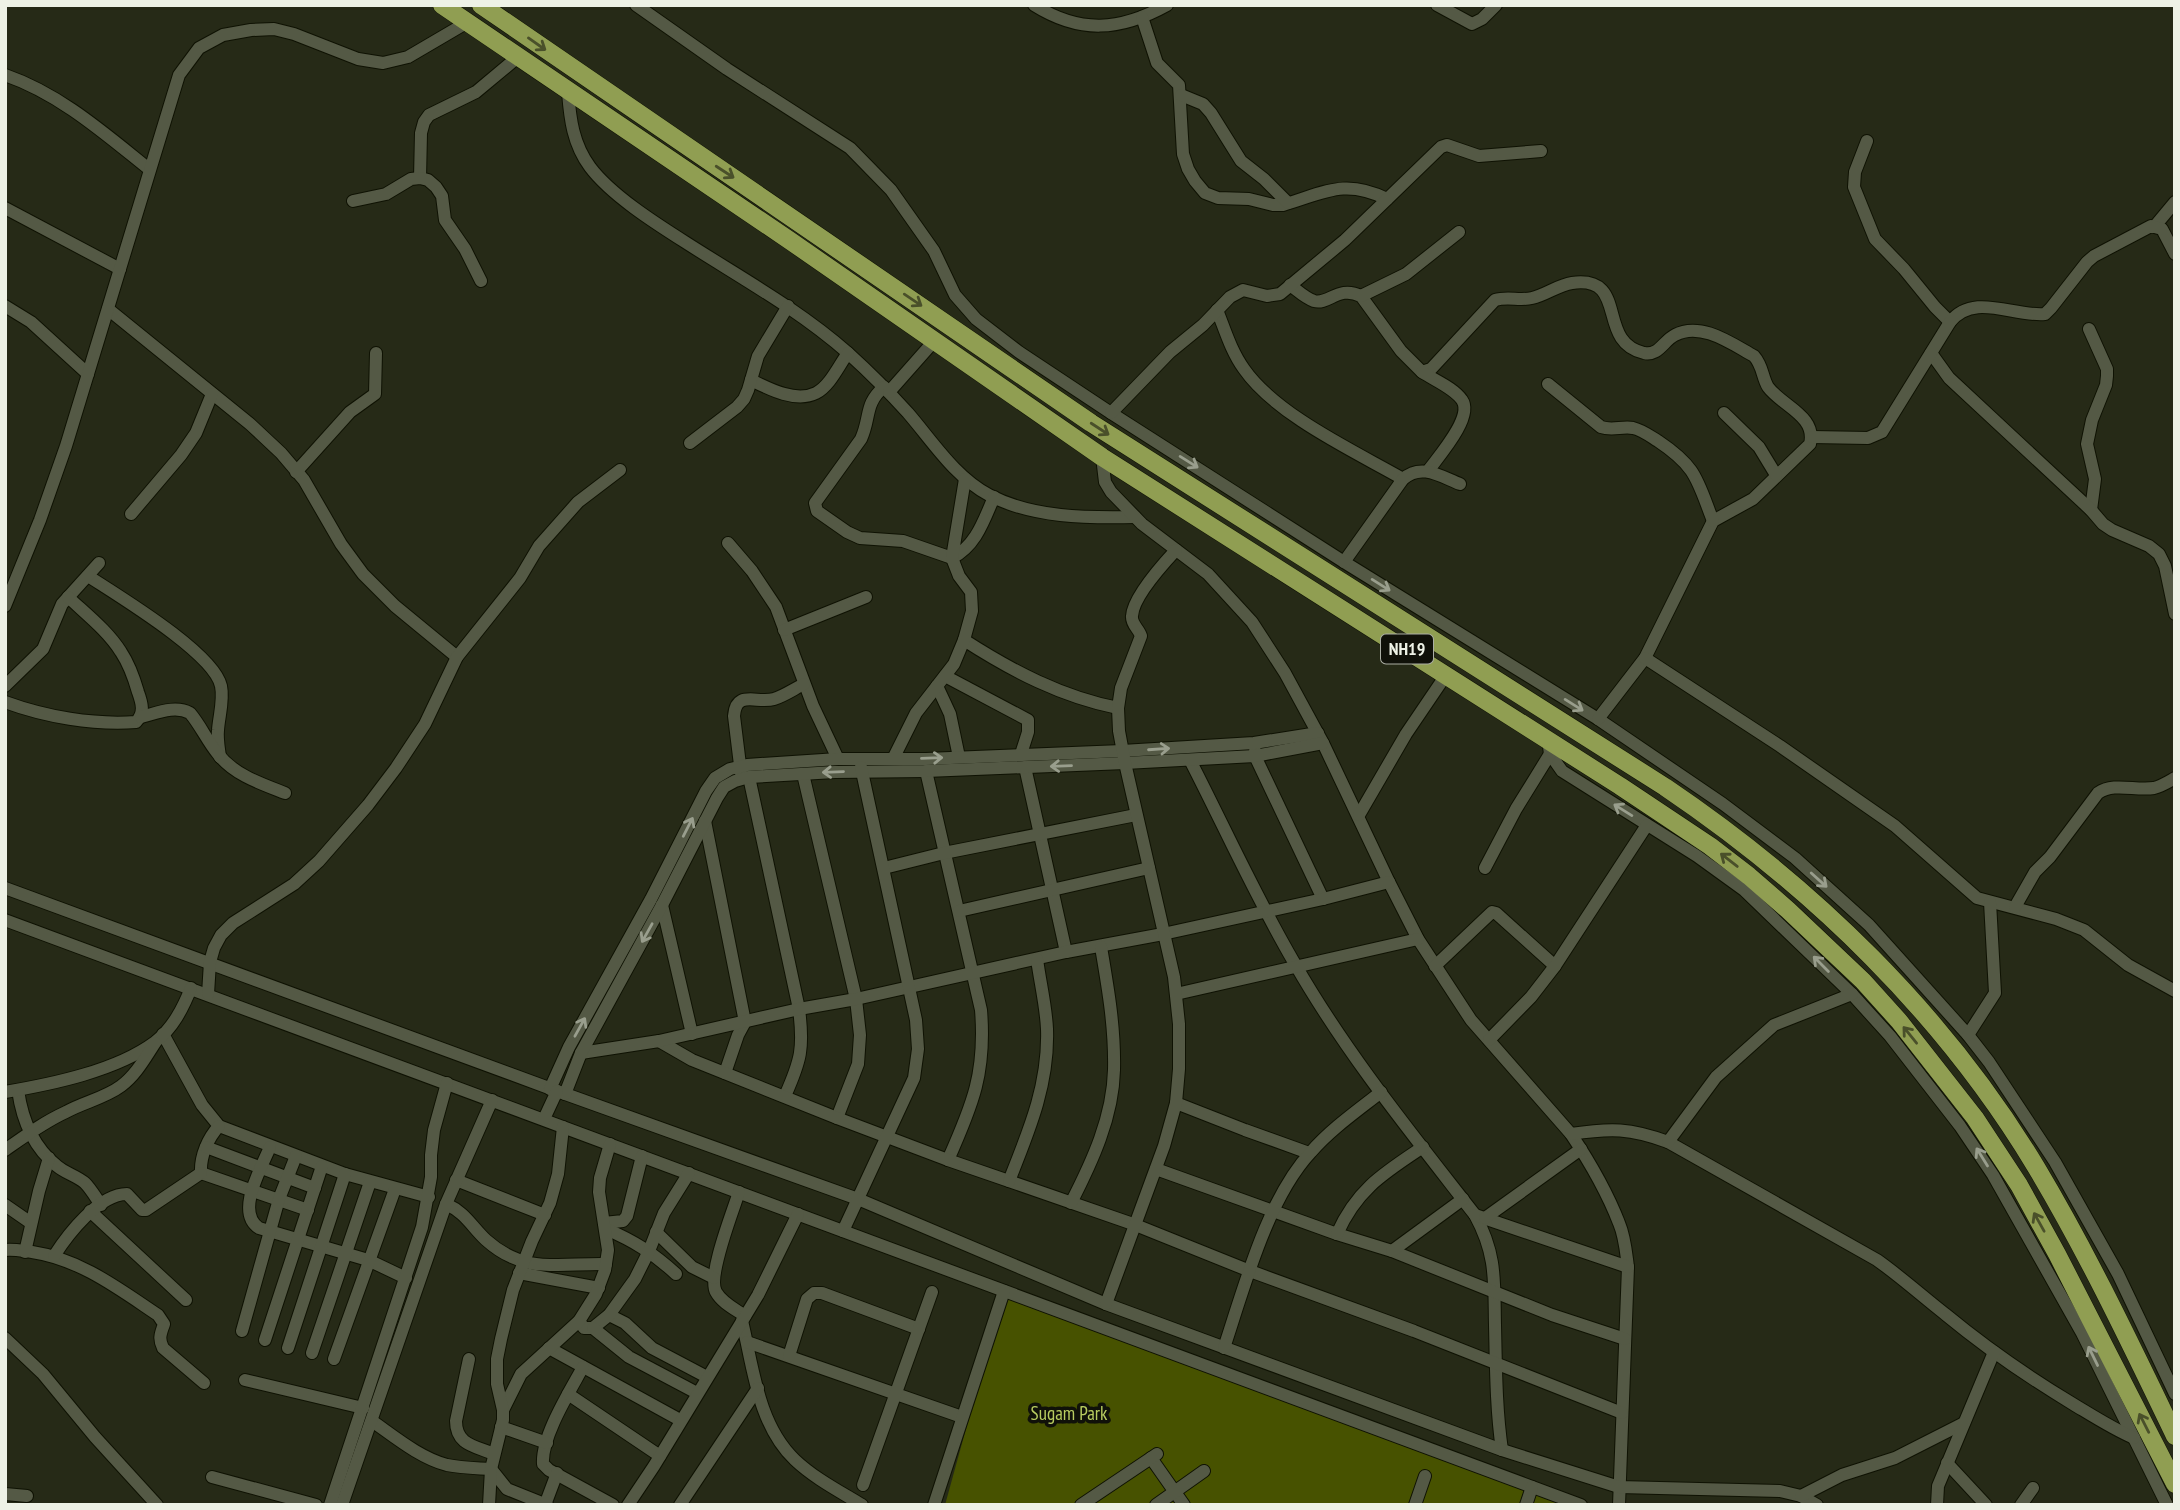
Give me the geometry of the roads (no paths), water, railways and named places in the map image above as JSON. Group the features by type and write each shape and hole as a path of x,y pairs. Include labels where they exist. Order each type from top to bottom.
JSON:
{"highway":[{"name":"NH19","path":"442,5 935,340 1102,457 1446,674 1549,746 1700,839 1749,876 1863,981 1899,1021 1975,1118 2019,1185 2057,1254 2175,1484"},
{"name":"NH19","path":"481,5 1091,422 1665,787 1716,822 1794,884 1879,964 1921,1010 1960,1057 2002,1115 2036,1166 2070,1226 2175,1436"}],"street":[{"path":"636,5 727,69 850,148 891,190 934,251 956,295 976,319 1019,352 1344,562 1598,719 1723,804 1795,858 1868,926 1968,1035 1989,1062 2055,1162 2119,1274 2175,1394"},
{"path":"1034,5 1048,14 1077,25 1126,23 1167,5"},
{"path":"1437,5 1472,24 1482,19 1496,5"},
{"path":"1142,17 1157,63 1179,85 1183,154 1188,169 1205,193 1218,198 1250,199 1273,205 1342,187 1360,189 1387,200"},
{"path":"5,606 53,483 178,75 199,48 223,35 274,29 358,59 383,63 408,57 466,23"},
{"path":"420,178 421,133 429,115 476,92 518,57"},
{"path":"5,75 49,94 81,115 149,169"},
{"path":"568,92 571,125 578,148 591,168 656,224 788,306 848,353 886,389 965,480 1015,506 1089,518 1135,517"},
{"path":"1181,95 1203,104 1241,161 1288,203"},
{"path":"1867,141 1855,172 1854,187 1875,239 1950,322"},
{"path":"1111,413 1170,352 1236,292 1243,290 1274,296 1290,285 1345,240 1441,147 1447,145 1479,156 1541,151"},
{"path":"353,201 386,194 411,180 428,180 442,195 445,220 465,249 481,281"},
{"path":"2175,202 2165,230 2175,254"},
{"path":"5,208 120,269"},
{"path":"1812,437 1868,438 1878,435 1886,427 1950,322 1965,309 1977,306 2045,314 2052,309 2094,256 2146,228 2165,230"},
{"path":"1361,296 1406,274 1459,232"},
{"path":"1422,372 1431,369 1495,300 1504,297 1533,298 1572,283 1586,283 1602,289 1607,295 1618,335 1630,348 1650,354 1656,352 1677,333 1704,332 1724,339 1755,356 1770,390 1803,417 1812,437 1810,444 1753,499 1713,521 1645,658 1598,719"},
{"path":"1290,285 1316,302 1337,293 1355,293 1361,296 1401,351 1422,372 1464,403 1466,411 1457,429 1428,471"},
{"path":"5,306 30,323 88,374"},
{"path":"690,443 744,399 758,356 788,306"},
{"path":"108,309 250,424 281,453 322,509 341,544 363,574 395,606 457,657"},
{"path":"1217,310 1230,345 1244,370 1264,391 1286,410 1403,479"},
{"path":"2089,329 2107,369 2106,385 2092,420 2087,444 2095,479 2091,510"},
{"path":"935,340 870,402 861,439 818,498 815,507 848,533 860,538 904,541 952,558 964,552 977,534 994,497"},
{"path":"296,472 351,412 375,394 376,353"},
{"path":"751,380 786,395 816,394 848,353"},
{"path":"1931,353 1949,378 2112,530 2149,546 2159,554 2165,566 2175,614"},
{"path":"1548,384 1601,427 1608,430 1634,428 1642,431 1684,460 1695,476 1713,521"},
{"path":"131,514 196,433 212,394"},
{"path":"1724,413 1759,447 1776,475"},
{"path":"1102,457 1105,482 1111,492 1135,517 1208,574 1252,622 1285,673 1321,738 1418,939 1471,1020 1571,1134 1620,1223 1628,1267 1619,1505"},
{"path":"208,994 210,962 214,948 227,929 253,909 294,884 319,861 368,805 425,724 457,657 520,578 539,546 578,502 620,470"},
{"path":"1344,562 1403,479 1410,474 1428,471 1460,484"},
{"path":"892,759 916,712 954,664 964,640 973,601 971,592 959,576 952,558 965,480"},
{"path":"729,543 765,588 776,607 804,684 838,759"},
{"path":"1106,1304 1133,1224 1156,1169 1176,1103 1179,1024 1174,977 1123,757 1118,708 1121,688 1141,636 1132,619 1134,609 1152,578 1176,550"},
{"path":"5,686 43,649 55,617 68,597 99,564"},
{"path":"88,576 178,637 214,672 222,695 217,734 220,757"},
{"path":"5,702 33,712 111,723 136,722 141,717 143,708 139,694 121,651 68,597"},
{"path":"784,630 866,597"},
{"path":"964,640 1005,666 1037,681 1090,702 1118,708"},
{"path":"1645,658 1851,794 1911,839 1977,898 2056,919 2084,930 2128,965 2175,991"},
{"path":"1359,815 1400,744 1446,674"},
{"path":"941,681 959,757"},
{"path":"941,681 1028,720 1023,761 1066,952"},
{"path":"785,1096 802,1051 802,1031 744,774 734,707 744,699 774,699 804,684"},
{"path":"141,717 183,710 196,720 220,757 245,775 285,793"},
{"path":"1123,757 1190,760 1321,738"},
{"path":"1549,746 1562,771 1571,778 1697,856 1744,890 1852,994 1926,1080 1978,1151 2024,1227 2082,1333 2167,1505"},
{"path":"1485,868 1549,746"},
{"path":"544,1119 724,788 744,774 838,759 861,765 926,771 1023,761 1254,750"},
{"path":"1254,750 1323,900"},
{"path":"557,1091 569,1047 715,778 730,769 744,774 803,774 892,759 959,757 1023,761"},
{"path":"1190,760 1265,912 1296,966 1350,1051 1463,1199 1480,1217 1493,1261 1496,1292 1496,1364 1502,1450"},
{"path":"843,1231 914,1078 918,1039 861,765"},
{"path":"926,771 981,1010 983,1041 979,1080 970,1111 948,1160"},
{"path":"803,774 856,999 860,1035 859,1064 837,1118"},
{"path":"2015,907 2035,872 2050,857 2098,793 2112,788 2151,789 2175,778"},
{"path":"884,868 1039,833 1136,815"},
{"path":"705,821 745,1022 725,1073"},
{"path":"1489,1040 1531,997 1555,966 1647,825"},
{"path":"959,911 1149,868"},
{"path":"581,1053 659,1041 1066,952 1323,900 1389,882"},
{"path":"5,888 858,1199 1106,1304 1502,1450 1619,1487 1780,1491 1801,1496 1817,1505"},
{"path":"1968,1035 1995,993 1990,902"},
{"path":"662,905 692,1034"},
{"path":"1435,966 1492,912 1555,966"},
{"path":"5,920 1581,1505"},
{"path":"1176,994 1418,939"},
{"path":"1071,1203 1093,1158 1106,1120 1115,1073 1113,1024 1101,947"},
{"path":"1009,1181 1040,1101 1046,1066 1047,1028 1037,959"},
{"path":"5,1150 29,1132 67,1111 122,1086 138,1070 183,1008 191,988"},
{"path":"1668,1142 1716,1077 1774,1025 1852,994"},
{"path":"160,1037 134,1054 103,1067 12,1091 29,1132 49,1158 58,1167 83,1181 96,1208 186,1300"},
{"path":"160,1037 202,1105 219,1126 345,1174 429,1197"},
{"path":"659,1041 692,1060 837,1118 948,1160 1133,1224 1622,1413"},
{"path":"330,1505 429,1197 434,1130 447,1083"},
{"path":"1224,1348 1273,1211 1292,1178 1309,1153 1381,1093"},
{"path":"342,1505 446,1203 492,1100"},
{"path":"1176,1103 1309,1153"},
{"path":"201,1173 206,1147 219,1126"},
{"path":"489,1505 491,1469 503,1410 497,1384 497,1359 521,1268 545,1215 558,1174 563,1126"},
{"path":"1571,1134 1620,1129 1642,1132 1668,1142 1877,1260 1994,1352 2051,1391 2119,1432 2134,1438"},
{"path":"503,1410 522,1374 579,1321 599,1288 608,1250 599,1192 600,1178 610,1144"},
{"path":"206,1147 316,1188"},
{"path":"270,1147 247,1206 252,1223 271,1232 368,1260 405,1278"},
{"path":"1337,1234 1352,1204 1366,1189 1423,1147"},
{"path":"1480,1217 1581,1149"},
{"path":"242,1331 279,1199 296,1156"},
{"path":"605,1226 623,1221 627,1216 642,1156"},
{"path":"25,1251 49,1158"},
{"path":"265,1339 322,1166"},
{"path":"1156,1169 1392,1251 1552,1315 1625,1339"},
{"path":"201,1173 308,1210"},
{"path":"54,1256 77,1224 96,1208 121,1194 127,1194 142,1210 146,1210 201,1173"},
{"path":"593,1328 609,1315 635,1279 673,1196 689,1173"},
{"path":"288,1348 345,1174"},
{"path":"456,1180 545,1215"},
{"path":"312,1353 370,1182"},
{"path":"334,1359 395,1189"},
{"path":"739,1192 713,1278 716,1291 744,1318 758,1388 766,1416 777,1439 794,1460 862,1505"},
{"path":"1392,1251 1463,1199"},
{"path":"446,1203 466,1216 484,1238 521,1268 599,1288"},
{"path":"5,1205 31,1223"},
{"path":"628,1505 744,1318 783,1249 798,1214"},
{"path":"1480,1217 1628,1267"},
{"path":"605,1226 636,1242 676,1274"},
{"path":"656,1232 692,1267 713,1278"},
{"path":"5,1250 54,1256 94,1274 158,1315 164,1324 159,1341 163,1348 204,1383"},
{"path":"521,1268 606,1264"},
{"path":"934,1505 1004,1291"},
{"path":"863,1485 932,1292"},
{"path":"789,1356 807,1299 814,1293 821,1293 919,1329"},
{"path":"609,1315 625,1323 652,1348 707,1377"},
{"path":"579,1321 584,1328 593,1328 629,1357 698,1393"},
{"path":"5,1338 50,1381 95,1437 157,1505"},
{"path":"747,1342 962,1417"},
{"path":"549,1348 681,1420"},
{"path":"1937,1505 1938,1486 1994,1352"},
{"path":"469,1359 456,1430 460,1439 494,1454"},
{"path":"583,1367 547,1443 543,1464 612,1505"},
{"path":"246,1380 363,1408"},
{"path":"680,1505 758,1388"},
{"path":"568,1394 660,1456"},
{"path":"372,1421 426,1456 445,1464 491,1469 507,1489 546,1505 557,1473"},
{"path":"1801,1496 1842,1475 1895,1458 1964,1423"},
{"path":"501,1427 547,1443"},
{"path":"1081,1505 1154,1456 1184,1505"},
{"path":"1947,1463 1986,1505"},
{"path":"1156,1505 1204,1472"},
{"path":"1415,1505 1425,1476"},
{"path":"212,1477 316,1505"},
{"path":"1526,1505 1532,1487"},
{"path":"2021,1505 2033,1488"},
{"path":"5,1494 27,1496"}],"park label":[{"name":"Sugam Park","path":"1069,1413"}]}
